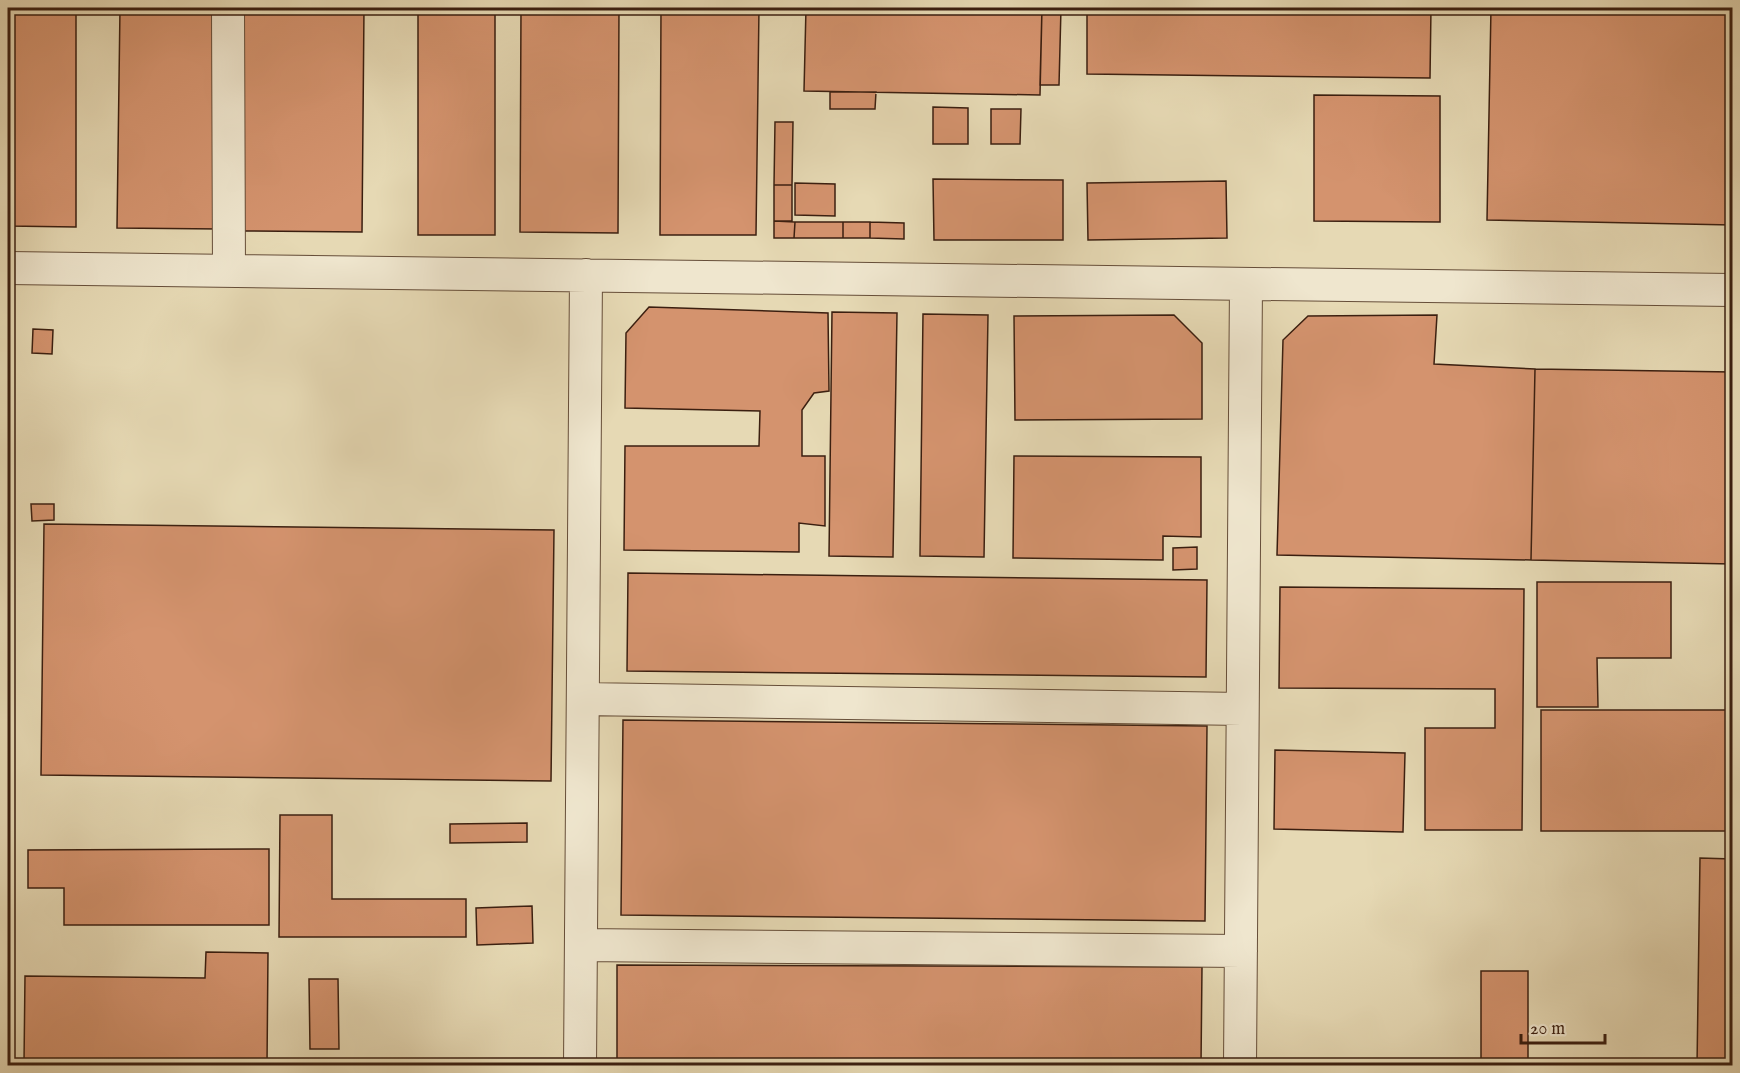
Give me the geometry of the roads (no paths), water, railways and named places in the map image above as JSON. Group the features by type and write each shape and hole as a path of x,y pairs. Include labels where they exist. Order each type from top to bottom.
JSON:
{"lane":[{"path":"228,8 229,271"},
{"path":"8,268 1732,290"},
{"path":"580,1065 586,275"},
{"path":"1240,1065 1246,284"},
{"path":"583,699 1242,709"},
{"path":"581,945 1241,951"}]}
